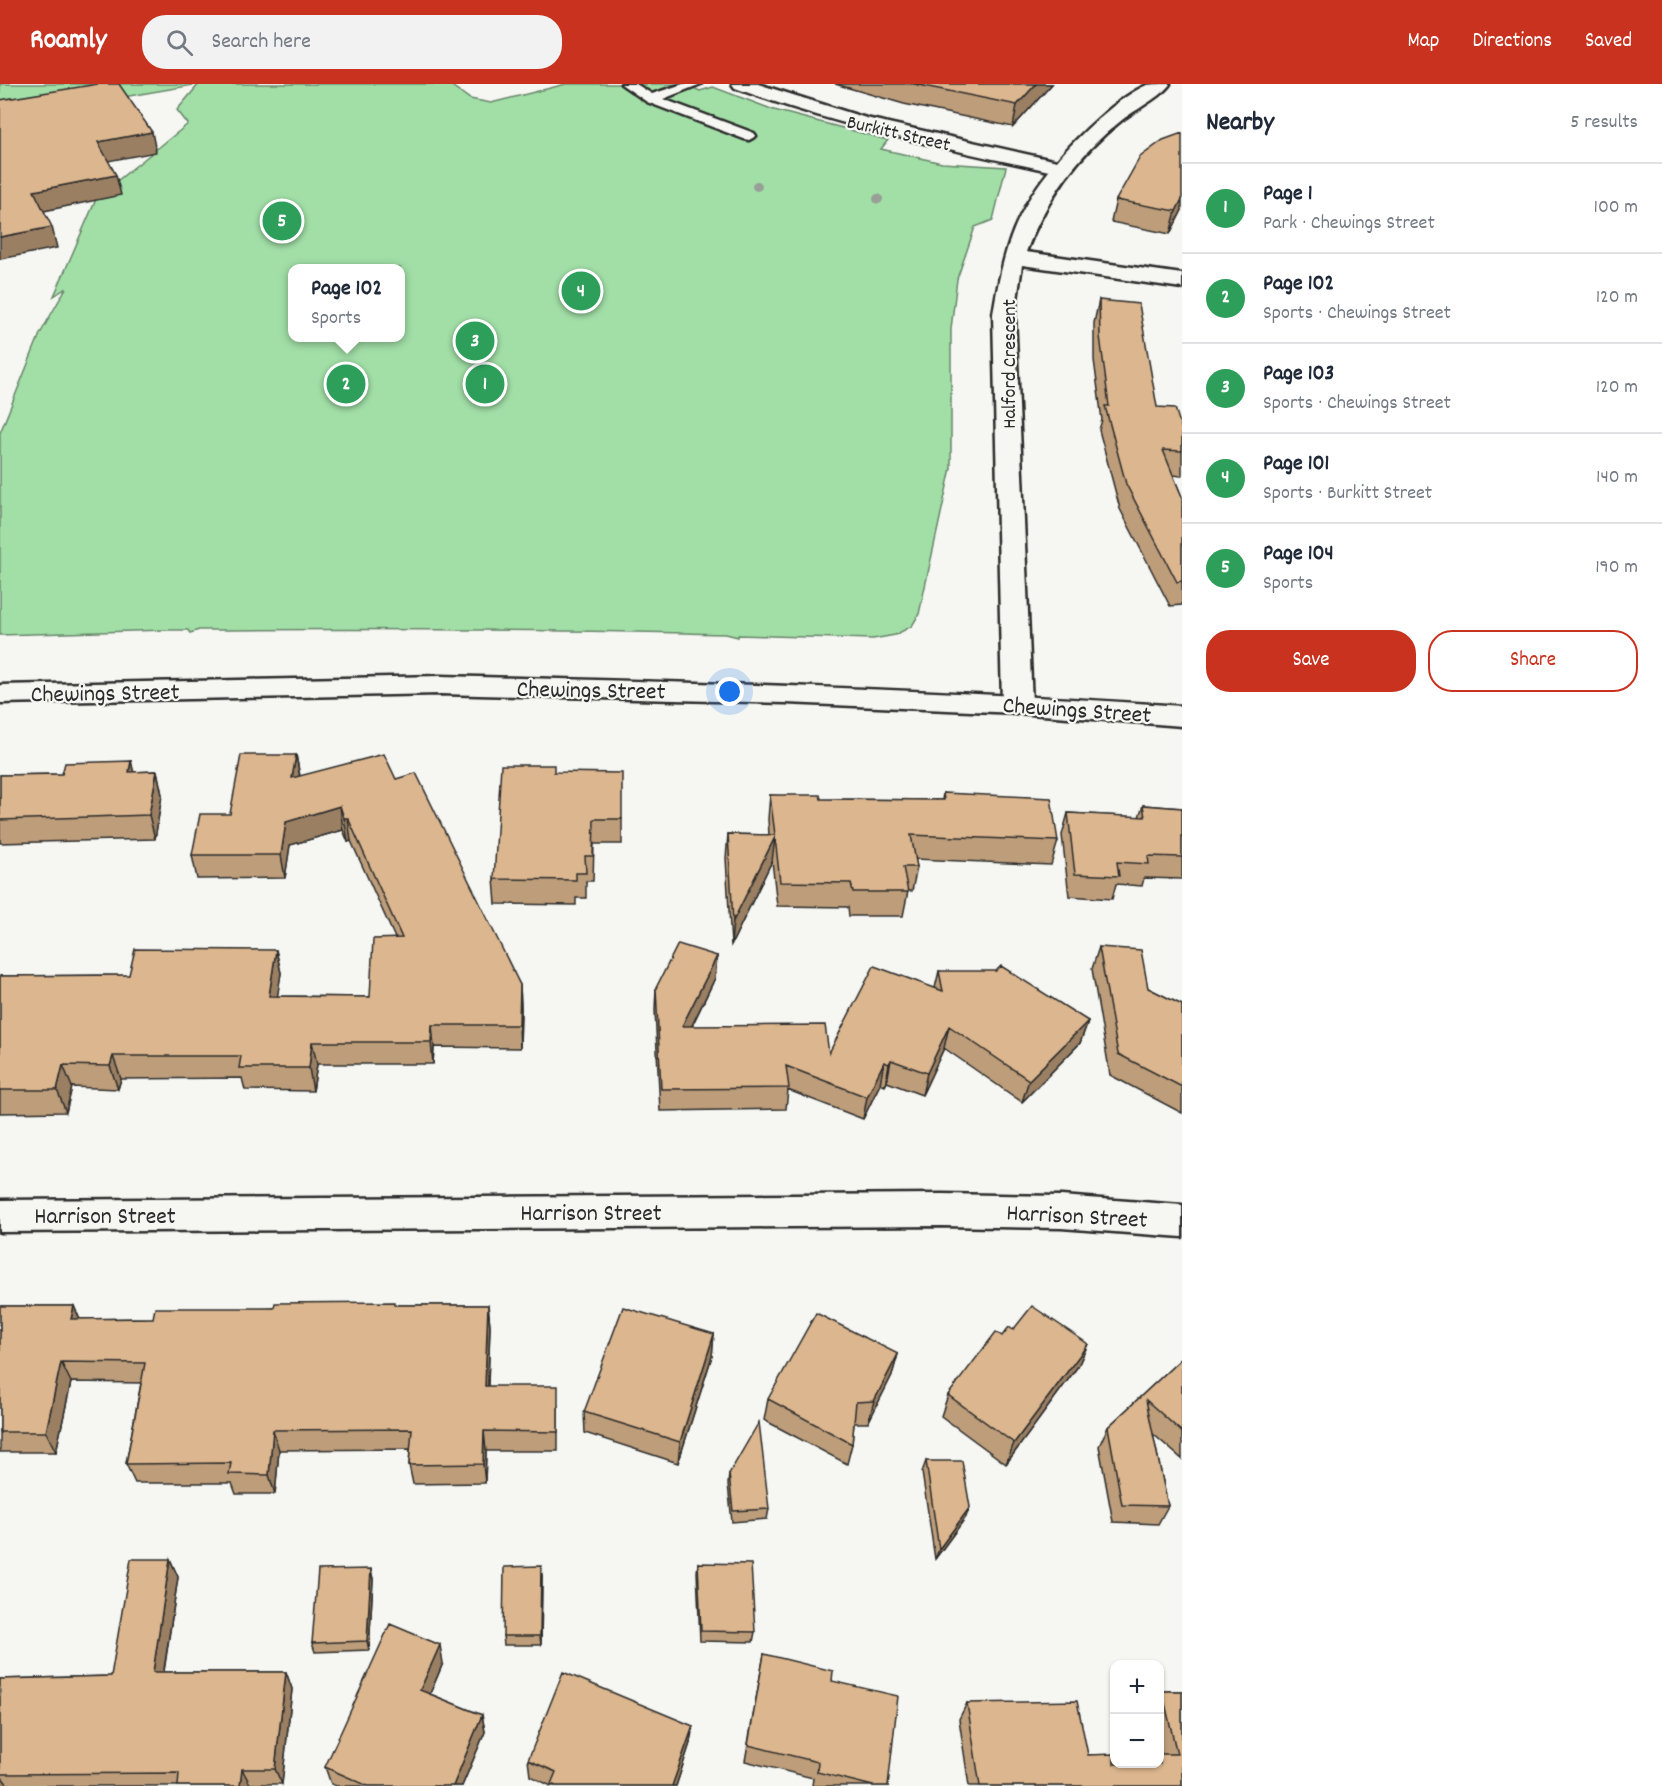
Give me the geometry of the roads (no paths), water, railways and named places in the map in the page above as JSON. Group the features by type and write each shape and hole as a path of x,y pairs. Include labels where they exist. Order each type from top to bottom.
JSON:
{"street":[{"name":"Burkitt Street","path":"741,84 784,102 847,120 1061,168"},
{"name":"Halford Crescent","path":"1017,704 1004,314 1014,258 1022,233 1046,188 1076,149 1114,115 1161,84"},
{"path":"1014,258 1182,281"},
{"name":"Chewings Street","path":"0,694 440,685 786,694 1017,704 1182,716"},
{"name":"Harrison Street","path":"0,1216 942,1210 1061,1212 1182,1221"}],"lane":[{"path":"627,84 651,99 749,136"},
{"path":"651,99 694,84"}],"place":[{"name":"Page 104","path":"282,221"},
{"name":"Page 101","path":"581,291"},
{"name":"Page 103","path":"475,341"},
{"name":"Page 102","path":"346,384"},
{"name":"Page 1","path":"485,384"}]}
